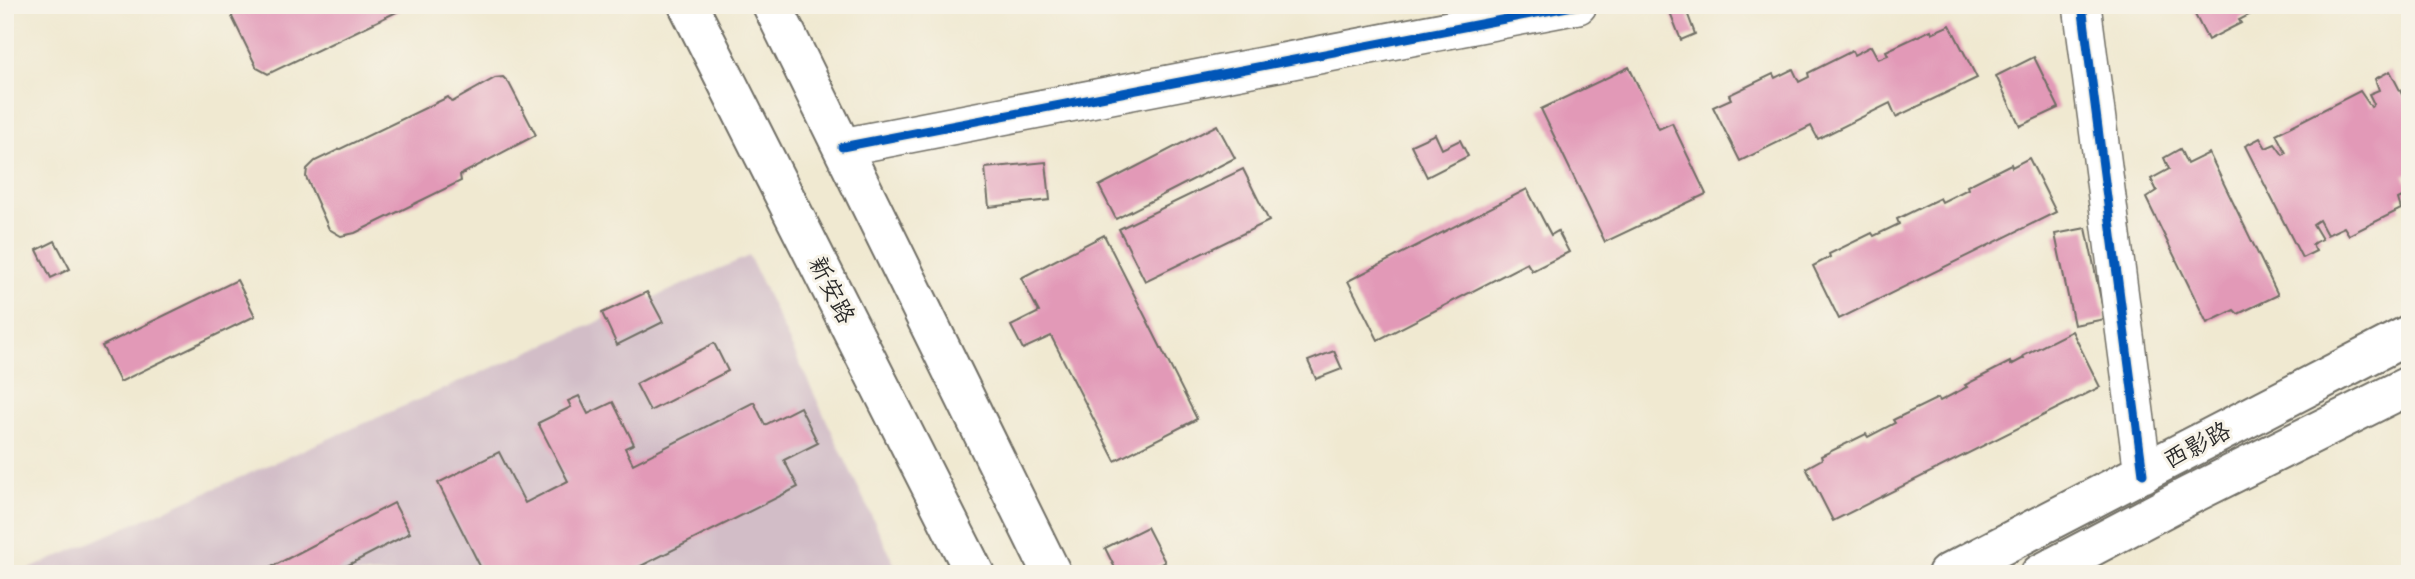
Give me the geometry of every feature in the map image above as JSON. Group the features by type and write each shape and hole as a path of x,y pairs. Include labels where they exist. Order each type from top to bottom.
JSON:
{"main road":[{"name":"新安路","path":"688,5 975,574"},
{"path":"772,5 1052,574"},
{"name":"西影路","path":"1947,574 2410,334"},
{"name":"西影路","path":"2040,574 2190,495 2410,385"}],"street":[{"path":"842,146 1578,5"},
{"path":"2082,5 2143,474"}],"shaded area":[{"path":"749,256 899,574 18,574"}],"building":[{"path":"235,5 411,5 268,74 257,68 232,17"},
{"path":"2190,5 2268,5 2208,40"},
{"path":"1685,7 1695,34 1681,40 1670,12"},
{"path":"1950,25 1977,78 1896,117 1890,103 1818,139 1811,126 1740,161 1713,107 1731,99 1729,95 1773,74 1775,78 1793,69 1799,82 1809,77 1808,73 1852,51 1854,55 1871,46 1878,59 1888,55 1886,51 1931,30 1932,33"},
{"path":"2034,57 2059,108 2020,126 1996,76"},
{"path":"1629,67 1659,129 1672,123 1706,194 1605,242 1541,109"},
{"path":"2390,71 2410,110 2410,173 2404,175 2410,193 2398,199 2401,209 2349,235 2344,227 2327,235 2319,220 2313,224 2322,239 2312,244 2316,251 2302,258 2245,146 2260,138 2266,148 2275,144 2283,155 2286,153 2276,134 2360,91 2371,107 2374,104 2369,94 2379,90 2375,79"},
{"path":"503,77 509,83 536,135 460,175 461,181 355,233 341,236 329,229 306,177 307,169 315,161 448,97 452,102 495,78"},
{"path":"1217,125 1235,158 1116,219 1099,186"},
{"path":"1435,134 1442,149 1460,140 1468,156 1427,177 1411,145"},
{"path":"2180,149 2187,164 2209,153 2278,295 2238,314 2234,310 2207,323 2146,198 2157,191 2151,179 2169,169 2164,158"},
{"path":"2029,158 2056,212 1839,319 1813,266 1830,257 1829,254 1872,233 1874,236 1899,224 1897,219 1940,198 1942,202 1968,189 1967,186"},
{"path":"1046,162 1050,200 989,207 985,168"},
{"path":"1243,169 1269,221 1145,281 1119,229"},
{"path":"1527,189 1551,235 1558,231 1569,252 1532,271 1527,263 1378,340 1348,281"},
{"path":"2086,228 2105,319 2074,325 2055,234"},
{"path":"1104,235 1197,419 1115,461 1051,336 1023,349 1011,326 1039,312 1021,278"},
{"path":"55,241 70,269 51,278 37,250"},
{"path":"237,280 255,316 120,382 102,346"},
{"path":"647,292 663,322 617,345 602,313"},
{"path":"2072,331 2100,387 1833,521 1806,468 1822,459 1821,456 1866,434 1868,437 1895,423 1893,420 1938,398 1940,401 1967,387 1965,385 2010,362 2011,365"},
{"path":"714,343 728,371 650,411 636,384"},
{"path":"1334,351 1342,369 1316,379 1308,361"},
{"path":"579,396 588,414 613,402 634,444 625,448 633,464 754,402 765,425 800,407 818,443 784,460 798,487 625,574 484,574 438,483 499,452 525,503 568,481 538,423 571,407 568,401"},
{"path":"394,503 410,533 331,574 258,574"},
{"path":"1147,527 1165,562 1141,574 1118,574 1105,548"}],"cycle path":[{"path":"842,147 1578,5"},
{"path":"2082,5 2143,474"}]}
